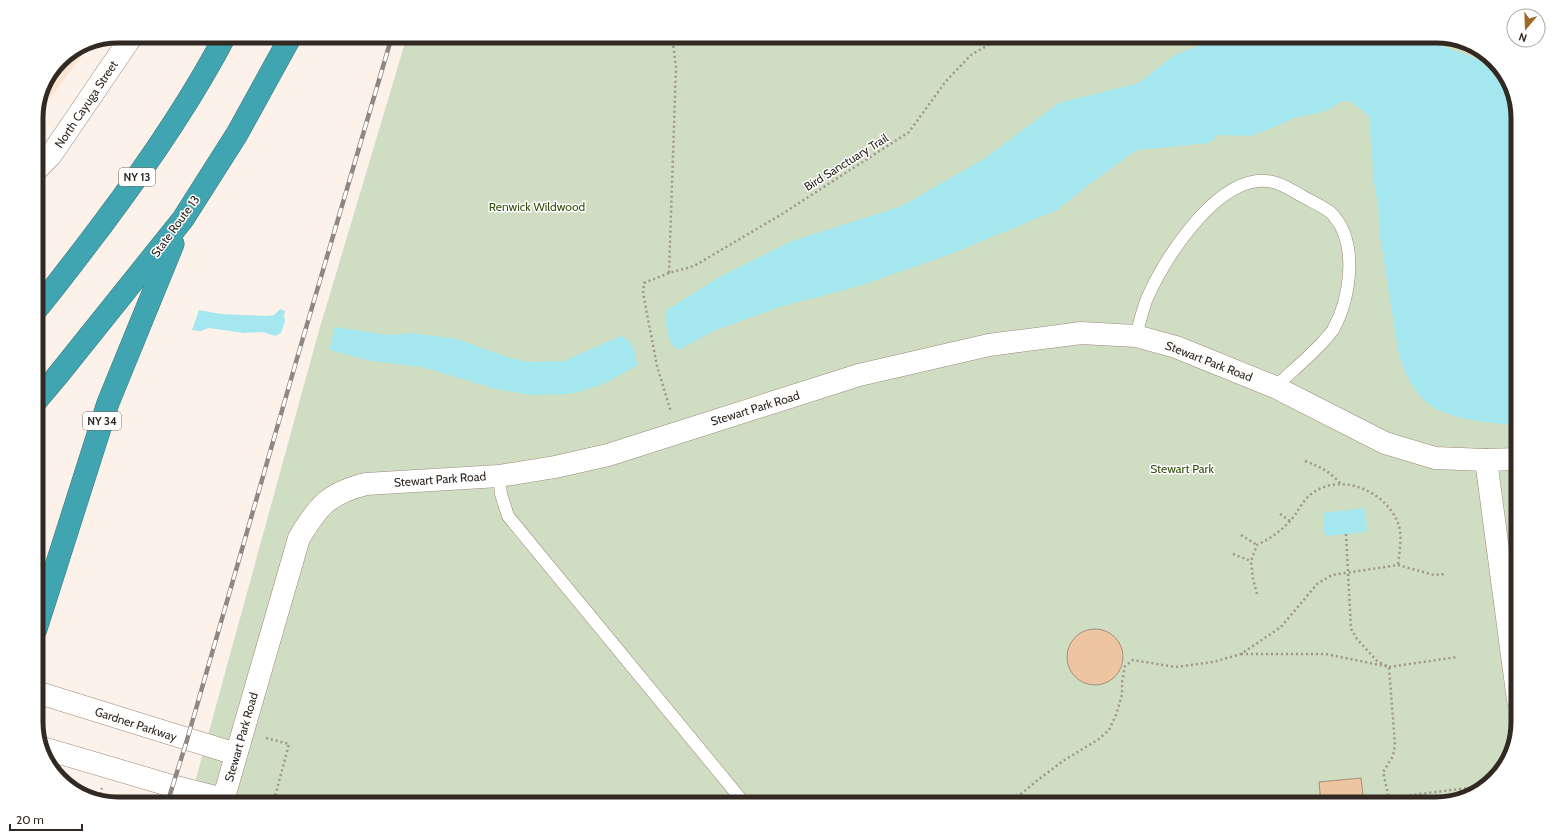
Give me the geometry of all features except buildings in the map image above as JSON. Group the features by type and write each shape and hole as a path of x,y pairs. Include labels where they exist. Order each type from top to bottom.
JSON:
{"highway":[{"name":"NY 13","path":"43,301 137,178 177,118 221,43"},
{"name":"State Route 13","path":"43,393 184,219 237,134 287,43"},
{"name":"NY 34","path":"43,607 108,403 184,219"}],"street":[{"name":"North Cayuga Street","path":"43,163 51,155 127,43"},
{"name":"Stewart Park Road","path":"223,797 299,538 320,506 332,496 350,488 366,484 499,476 555,467 608,455 859,375 989,345 1081,333 1136,336 1176,347 1275,387 1386,442 1435,458 1511,459"},
{"path":"1486,460 1511,648"},
{"name":"Gardner Parkway","path":"43,694 236,754"},
{"path":"49,750 206,797"}],"lane":[{"path":"1136,336 1145,303 1154,284 1165,262 1187,231 1210,208 1234,188 1258,181 1279,183 1333,214 1345,235 1349,258 1348,285 1342,309 1332,331 1315,351 1275,387"},
{"path":"499,476 501,494 508,516 739,797"}],"path":[{"path":"669,273 676,67 673,43"},
{"name":"Bird Sanctuary Trail","path":"677,432 657,366 643,293 644,283 669,273 694,266 782,214 909,132 946,81 971,55 991,43"},
{"path":"1305,461 1330,472 1342,485"},
{"path":"1257,594 1253,580 1251,561 1257,545 1273,538 1290,521 1309,496 1324,487 1342,485 1362,488 1376,495 1389,507 1399,524 1400,544 1398,566"},
{"path":"1280,514 1290,521"},
{"path":"1346,534 1351,629 1357,639 1377,661 1389,668"},
{"path":"1241,535 1257,545"},
{"path":"1233,554 1251,561"},
{"path":"1241,654 1281,627 1317,584 1332,575 1398,566 1434,575 1446,574"},
{"path":"1017,797 1063,761 1099,739 1109,730 1116,715 1122,695 1122,682 1125,666 1133,660 1175,667 1213,662 1241,654 1326,654 1389,668 1457,657"},
{"path":"1389,668 1395,745 1393,756 1383,772 1389,797"},
{"path":"260,736 289,744 275,797"},
{"path":"1397,797 1472,787"}],"shaded area":[{"path":"86,51 44,107 47,94 56,77 65,65"}],"green space":[{"name":"Stewart Park","path":"405,43 1436,43 1460,47 1477,56 1492,69 1503,85 1507,94 1511,113 1511,722 1507,746 1495,768 1482,781 1464,791 1436,797 191,797 318,334"}],"water":[{"path":"1205,43 1435,43 1486,63 1492,69 1503,85 1507,94 1511,113 1511,424 1472,420 1438,410 1420,396 1407,376 1399,356 1380,237 1369,116 1350,101 1343,101 1324,112 1297,117 1250,136 1218,135 1209,143 1137,150 1057,210 946,256 856,287 783,306 716,330 679,350 671,344 667,331 665,315 668,309 721,276 792,241 902,206 985,158 1059,103 1139,83 1173,56"},
{"path":"280,309 285,311 285,321 281,333 275,336 263,332 244,333 209,328 200,331 192,330 199,310 221,314 267,316 274,315"},
{"path":"335,327 388,335 412,333 457,339 507,357 529,362 564,361 621,336 631,345 635,352 638,365 604,384 571,394 531,395 496,389 422,367 371,361 329,350"},
{"path":"1363,508 1365,511 1367,530 1365,532 1327,536 1324,533 1323,513"}],"railway":[{"path":"169,797 390,43"}],"park label":[{"name":"Renwick Wildwood","path":"537,206"}]}
